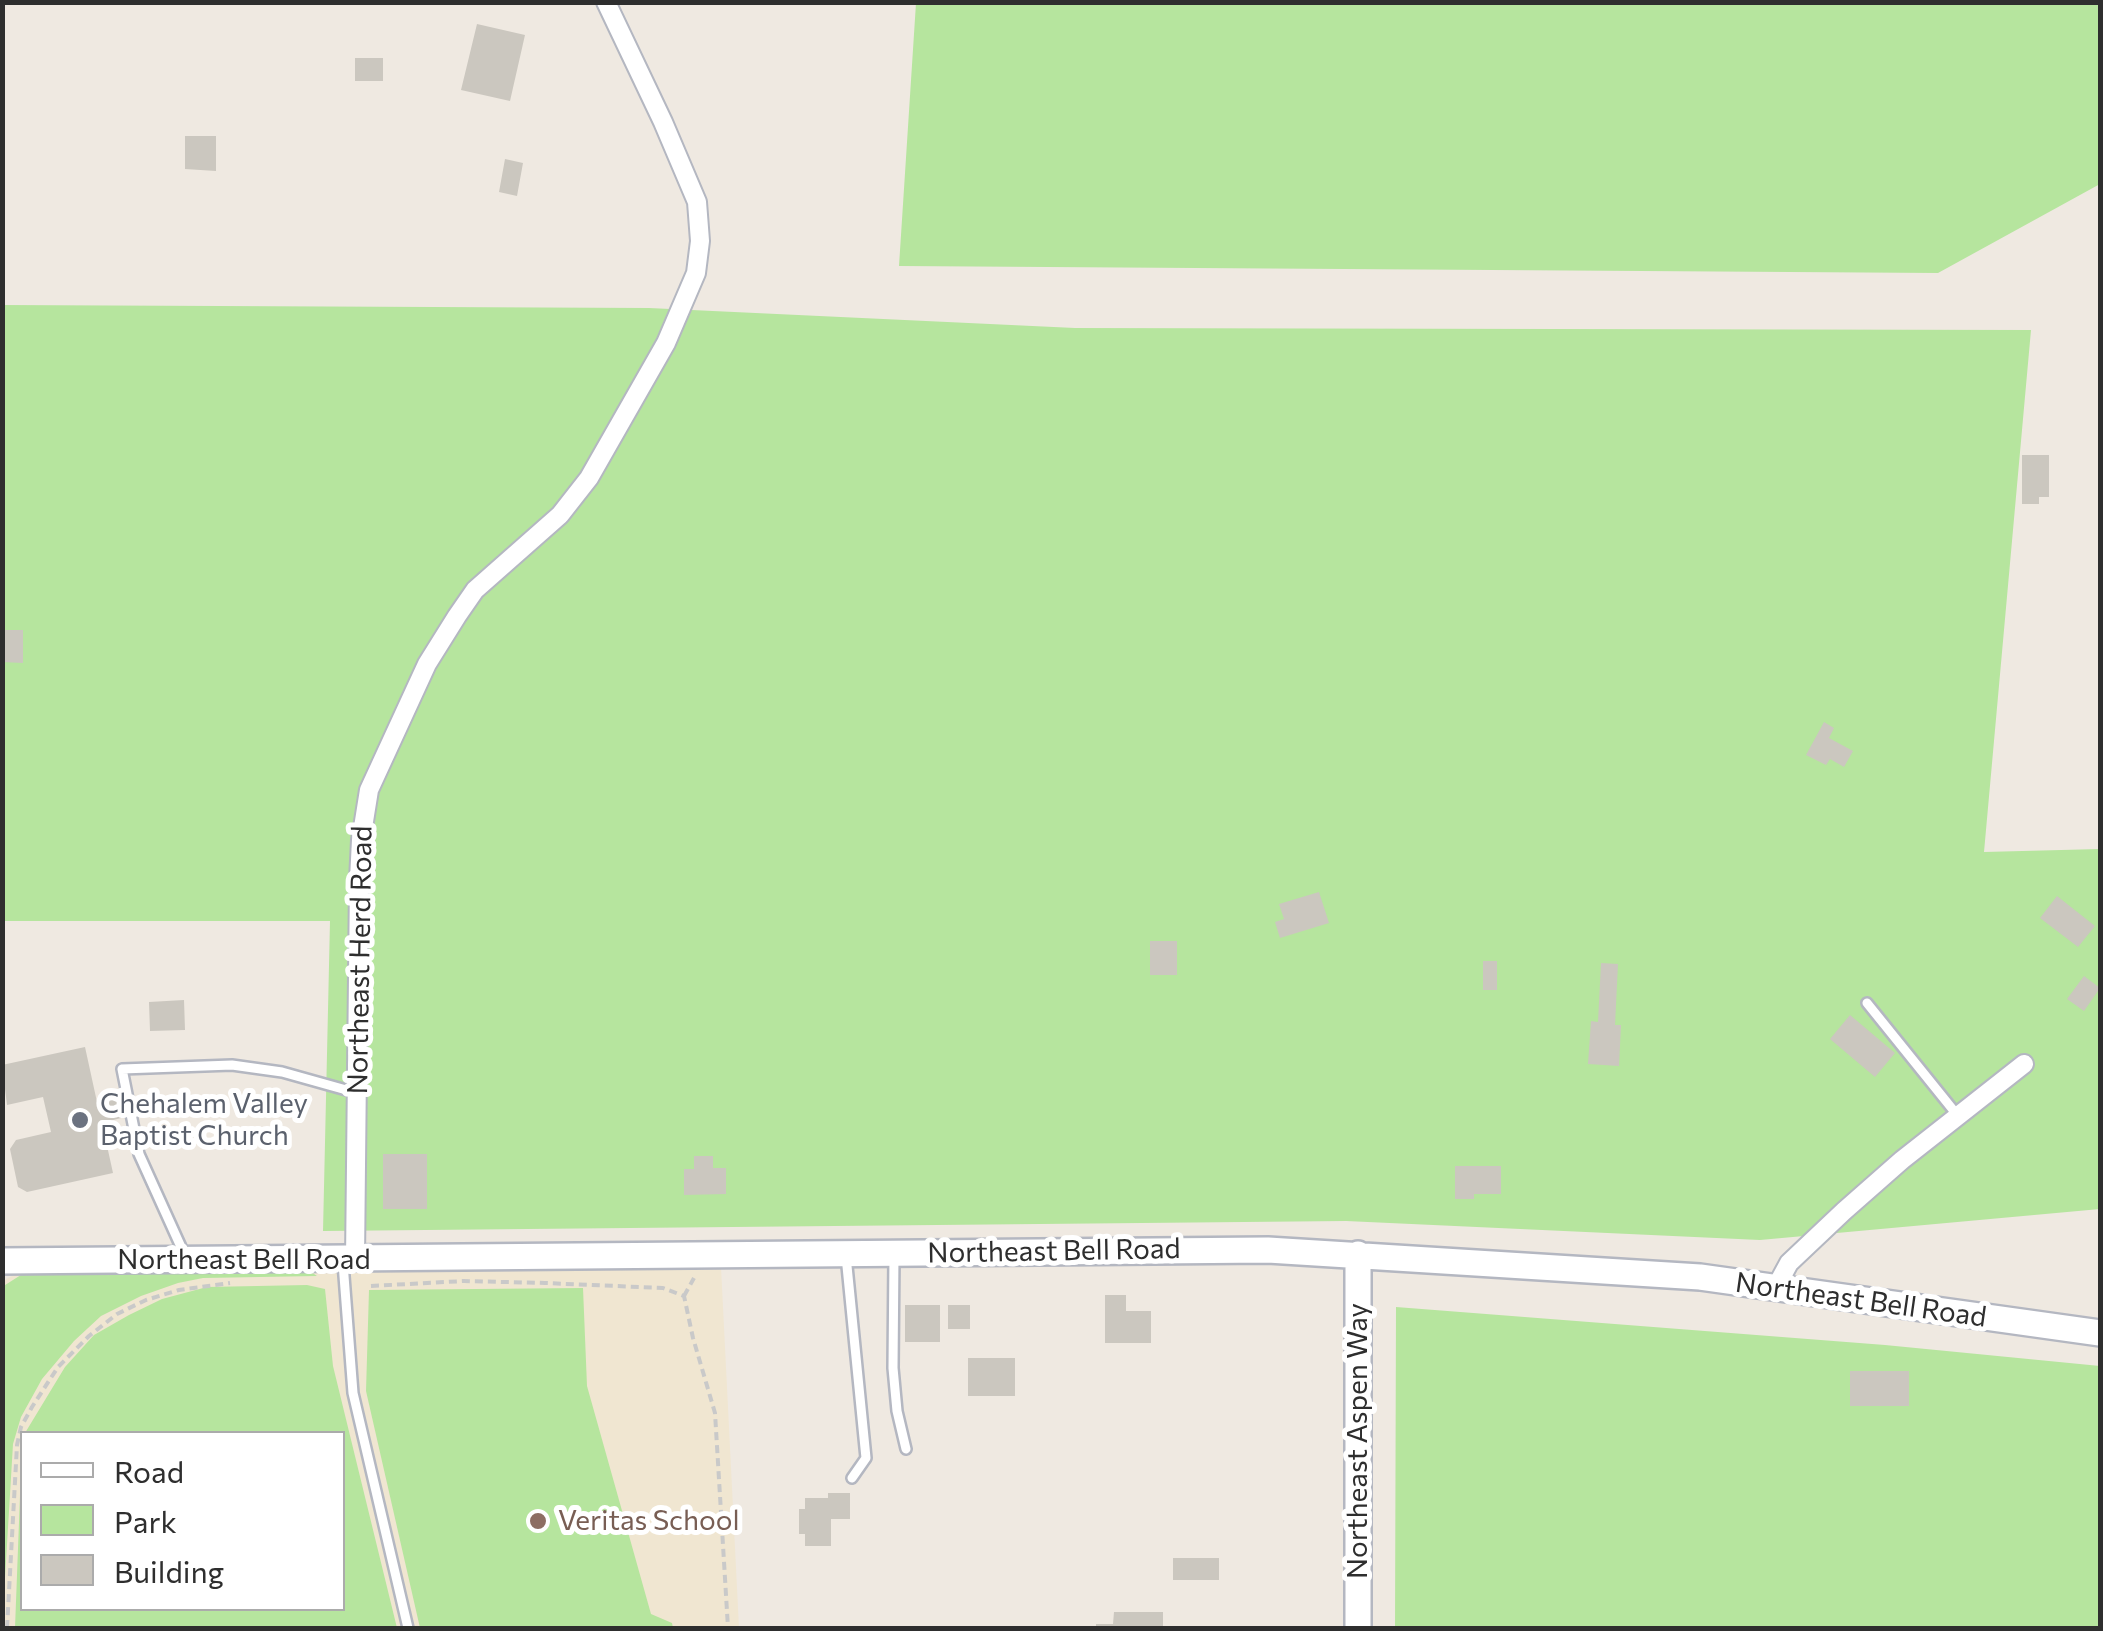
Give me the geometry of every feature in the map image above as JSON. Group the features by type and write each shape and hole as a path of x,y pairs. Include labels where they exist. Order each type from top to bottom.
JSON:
{"main road":[{"name":"Northeast Bell Road","path":"2,1261 1183,1248 1358,1254 1622,1270 1776,1287 2100,1333"},
{"name":"Northeast Aspen Way","path":"1358,1254 1358,1628"}],"street":[{"name":"Northeast Herd Road","path":"349,1260 357,1092 361,840 369,790 427,664 456,616 476,590 549,525 589,478 666,343 696,273 700,241 697,202 606,2"},
{"path":"1776,1287 1789,1263 1816,1237 1902,1160 2024,1064"}],"lane":[{"path":"1866,1003 1958,1116"},
{"path":"187,1260 139,1154 122,1069 232,1064 282,1072 357,1092"},
{"path":"846,1253 866,1458 852,1478"},
{"path":"894,1253 893,1368 906,1449"},
{"path":"349,1260 353,1392 408,1628"}],"path":[{"path":"371,1286 464,1281 545,1283 663,1288 684,1296 715,1414 728,1628"},
{"path":"20,1431 58,1367 116,1314 179,1290 233,1282"},
{"path":"7,1628 20,1432"}],"shaded area":[{"name":"Veritas School","path":"721,1267 739,1628 3,1628 2,1282 23,1271"}],"green space":[{"path":"916,3 2100,3 2100,184 1938,273 899,266"},
{"path":"3,305 649,308 1075,328 2031,330 1984,852 2100,849 2100,1209 1760,1240 1346,1221 323,1231 330,921 3,921"},
{"path":"308,1270 317,1276 203,1278 178,1283 101,1316 74,1341 42,1379 21,1417 13,1444 2,1628 2,1287 24,1273"},
{"path":"307,1285 325,1289 333,1366 397,1628 15,1628 20,1495 20,1611 345,1611 345,1431 26,1431 65,1367 94,1335 162,1299 207,1287"},
{"path":"583,1288 587,1386 651,1614 672,1623 673,1628 420,1628 366,1391 369,1290"},
{"path":"1396,1307 2100,1366 2100,1628 1395,1628"}],"building":[{"path":"477,24 525,35 510,101 461,90"},
{"path":"355,58 383,58 383,81 355,81"},
{"path":"185,136 216,136 216,171 185,169"},
{"path":"505,159 523,163 517,196 499,192"},
{"path":"2022,455 2049,455 2049,497 2039,497 2039,504 2022,504"},
{"path":"2,630 23,630 23,663 2,662"},
{"path":"1824,722 1834,728 1829,738 1853,751 1844,767 1830,759 1826,765 1806,755"},
{"path":"1319,892 1329,923 1280,938 1275,922 1284,919 1279,904"},
{"path":"2057,896 2095,926 2078,947 2040,918"},
{"path":"1150,941 1177,941 1177,975 1150,975"},
{"path":"1483,961 1497,961 1497,990 1483,990"},
{"path":"1601,963 1618,964 1615,1025 1621,1025 1619,1066 1588,1064 1591,1021 1598,1022"},
{"path":"2084,976 2100,988 2084,1011 2067,999"},
{"path":"184,1000 185,1030 150,1031 149,1002"},
{"path":"1850,1015 1895,1053 1875,1077 1830,1039"},
{"name":"Chehalem Valley Baptist Church","path":"85,1047 97,1102 116,1098 121,1118 102,1123 113,1173 27,1192 18,1187 10,1149 16,1140 51,1132 43,1097 7,1105 2,1065"},
{"path":"383,1154 427,1154 427,1209 383,1209"},
{"path":"694,1156 713,1156 713,1168 726,1168 726,1194 684,1195 684,1169 694,1169"},
{"path":"1455,1166 1501,1166 1501,1194 1455,1199"},
{"path":"1105,1295 1126,1295 1126,1311 1151,1311 1151,1343 1105,1343"},
{"path":"905,1305 940,1305 940,1342 905,1342"},
{"path":"948,1305 970,1305 970,1329 948,1329"},
{"path":"968,1358 1015,1358 1015,1396 968,1396"},
{"path":"1850,1371 1909,1371 1909,1406 1850,1406"},
{"path":"828,1493 850,1493 850,1519 831,1519 831,1546 805,1546 805,1534 799,1534 799,1509 805,1509 805,1498 828,1498"},
{"path":"1173,1558 1219,1558 1219,1580 1173,1580"},
{"path":"1114,1612 1163,1612 1163,1628 1096,1628 1096,1624 1113,1624"}],"place":[{"name":"Chehalem Valley Baptist Church","path":"80,1120"},
{"name":"Veritas School","path":"538,1521"}]}
